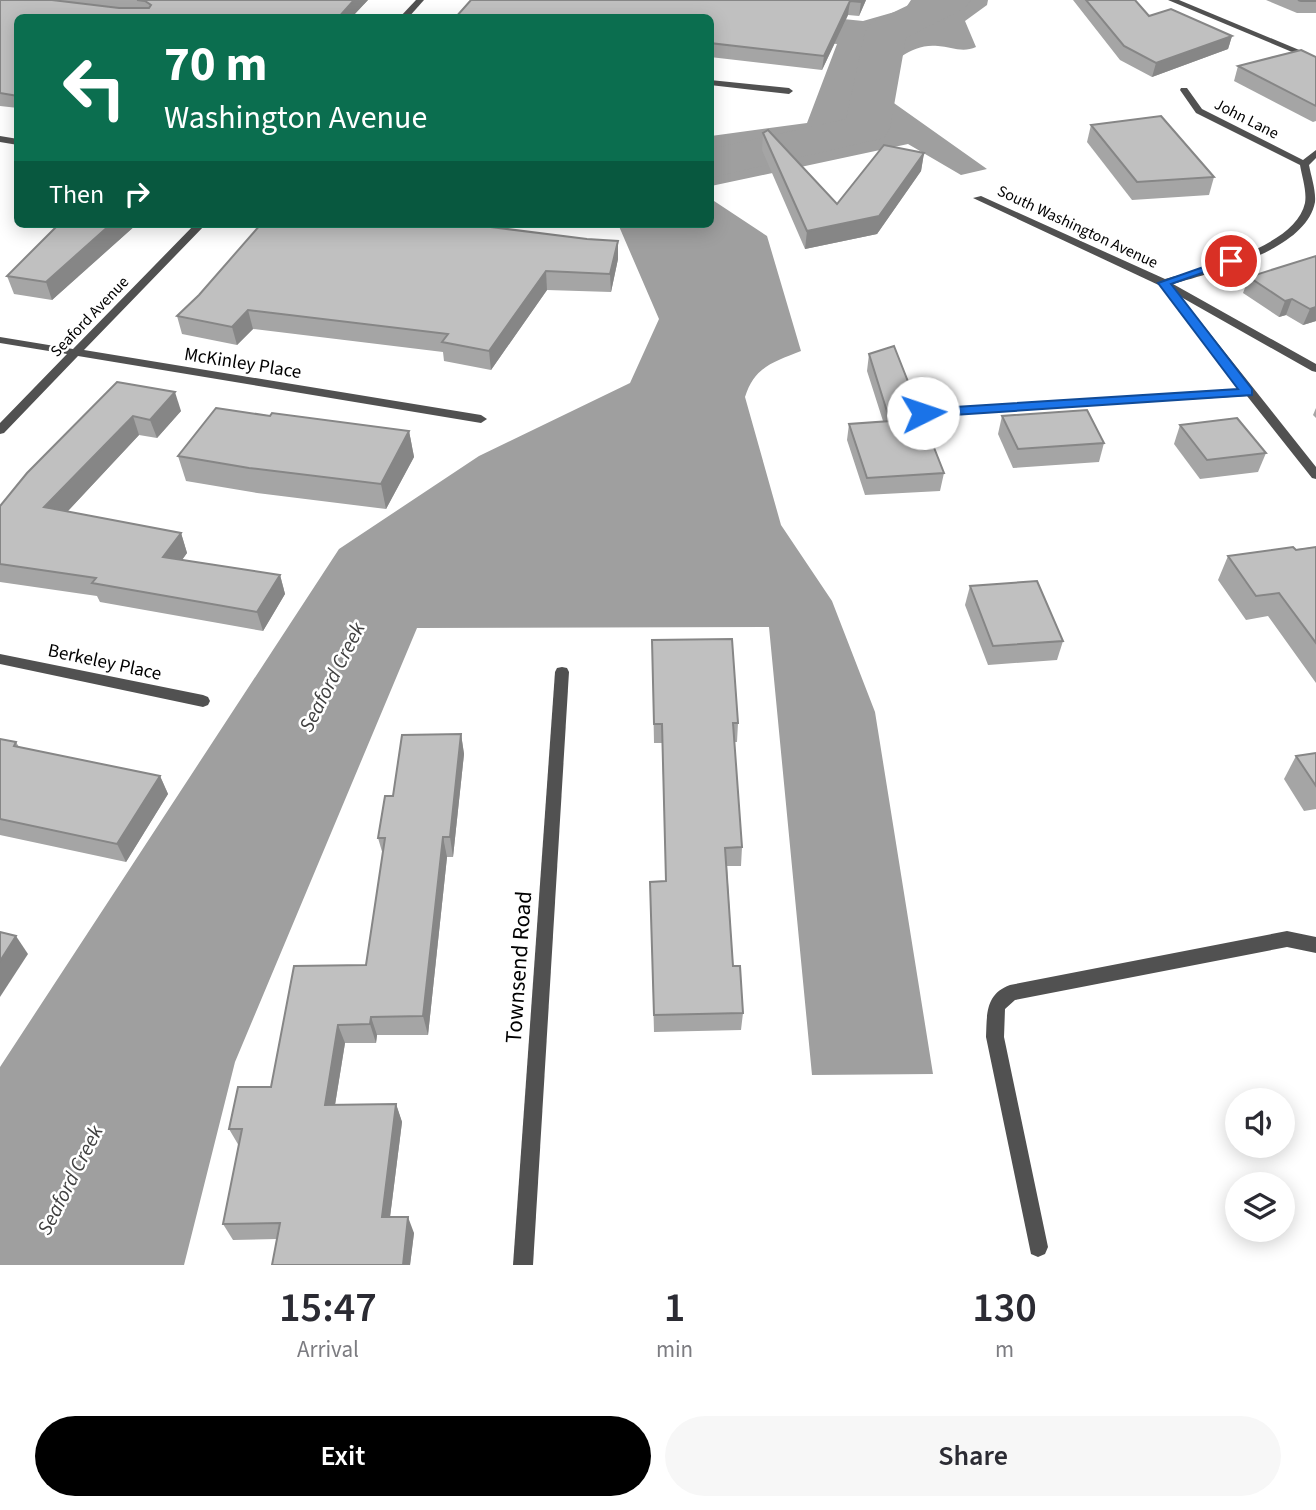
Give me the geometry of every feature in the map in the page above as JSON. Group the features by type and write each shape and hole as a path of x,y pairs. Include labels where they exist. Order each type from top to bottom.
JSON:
{"street":[{"path":"406,14 420,0"},
{"path":"1172,0 1316,60"},
{"path":"714,82 789,91"},
{"name":"John Lane","path":"1184,90 1199,111 1304,164"},
{"path":"1316,153 1304,164 1310,203 1305,218 1291,232 1253,254 1164,283 1316,475"},
{"name":"South Washington Avenue","path":"978,198 1164,283 1316,369"},
{"name":"Seaford Avenue","path":"0,430 197,228"},
{"name":"McKinley Place","path":"0,340 481,419"},
{"path":"923,413 1248,392"},
{"name":"Berkeley Place","path":"0,659 203,701"},
{"name":"Townsend Road","path":"523,1265 562,672"},
{"path":"1038,1247 995,1037 996,1006 1010,993 1287,939 1316,945"}],"water":[{"path":"657,0 863,21 905,9 911,0 988,0 987,5 965,21 976,47 962,50 938,46 920,47 904,55 875,78 891,101 987,169 961,175 908,144 714,185 714,136 807,123 837,44 714,31 714,14 597,14"},
{"path":"714,201 767,236 801,351 767,366 754,378 745,397 781,525 832,601 875,712 933,1074 812,1075 769,627 417,628 235,1062 184,1265 0,1265 0,1067 339,549 479,456 630,383 659,319 620,228 714,228"}],"building":[{"path":"0,0 52,0 119,8 149,8 151,5 145,1 137,0 354,0 342,14 14,14 14,95 0,93"},
{"path":"471,0 862,0 850,1 824,56 714,43 714,14 459,14"},
{"path":"1086,0 1135,0 1149,16 1171,9 1232,36 1156,63 1124,46"},
{"path":"1301,50 1316,57 1316,106 1238,66"},
{"path":"1161,116 1214,177 1137,182 1091,125"},
{"path":"768,130 837,204 884,145 924,153 879,216 807,231 763,133"},
{"path":"55,228 107,228 46,282 7,276"},
{"path":"258,228 499,228 618,241 610,274 546,271 489,351 442,342 448,334 248,310 232,327 177,316"},
{"path":"1316,256 1316,307 1310,309 1292,299 1285,301 1249,277"},
{"path":"894,346 944,473 867,478 849,424 890,421 869,354"},
{"path":"117,382 175,392 150,420 133,416 44,507 181,533 163,557 280,575 257,612 92,583 96,578 0,564 0,506 27,473"},
{"path":"216,408 409,431 381,484 249,468 178,456"},
{"path":"1087,410 1104,443 1018,449 1002,416"},
{"path":"1237,418 1266,453 1207,460 1180,425"},
{"path":"1293,547 1296,550 1316,547 1316,643 1279,593 1256,596 1228,556"},
{"path":"1037,581 1063,641 993,646 970,586"},
{"path":"732,639 738,723 733,723 742,847 725,848 733,966 740,966 743,1013 654,1015 650,882 666,881 662,724 654,724 652,640"},
{"path":"461,734 450,837 443,837 423,1016 371,1017 370,1024 338,1025 325,1105 396,1104 382,1217 408,1217 403,1265 272,1265 280,1223 223,1224 242,1129 229,1129 238,1087 271,1087 294,966 366,965 385,838 378,838 385,796 393,796 402,735"},
{"path":"0,739 16,742 14,746 160,776 117,844 0,819"},
{"path":"1316,753 1316,786 1296,756"},
{"path":"0,932 16,936 0,961"}],"waterway":[{"name":"Seaford Creek","path":"714,163 867,128 886,32 951,0"}],"route":[{"path":"923,413 1248,392 1164,283 1231,261"}]}
